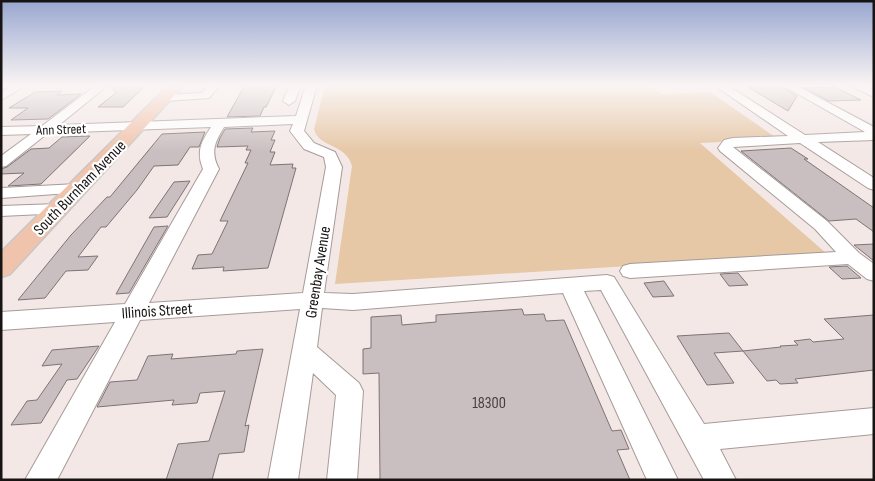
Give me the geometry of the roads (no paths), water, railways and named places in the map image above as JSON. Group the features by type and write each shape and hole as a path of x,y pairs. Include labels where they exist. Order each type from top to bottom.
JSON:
{"main road":[{"name":"South Burnham Avenue","path":"1,268 155,107"}],"street":[{"path":"1,163 75,107"},
{"name":"Greenbay Avenue","path":"283,480 334,167 330,155 309,146 297,131 301,120 301,107"},
{"path":"754,107 874,185"},
{"path":"829,107 874,132"},
{"name":"Ann Street","path":"1,131 301,120"},
{"path":"40,480 211,169 206,159 206,143 220,123"},
{"path":"874,136 734,142 728,143 725,148 821,225 852,256 874,274"},
{"path":"1,193 77,189"},
{"path":"1,211 58,208"},
{"path":"630,271 852,256"},
{"path":"312,300 353,302 607,282 707,465 874,421"},
{"path":"570,285 662,480"},
{"name":"Illinois Street","path":"1,321 312,300"},
{"path":"304,350 350,391 342,480"}]}
